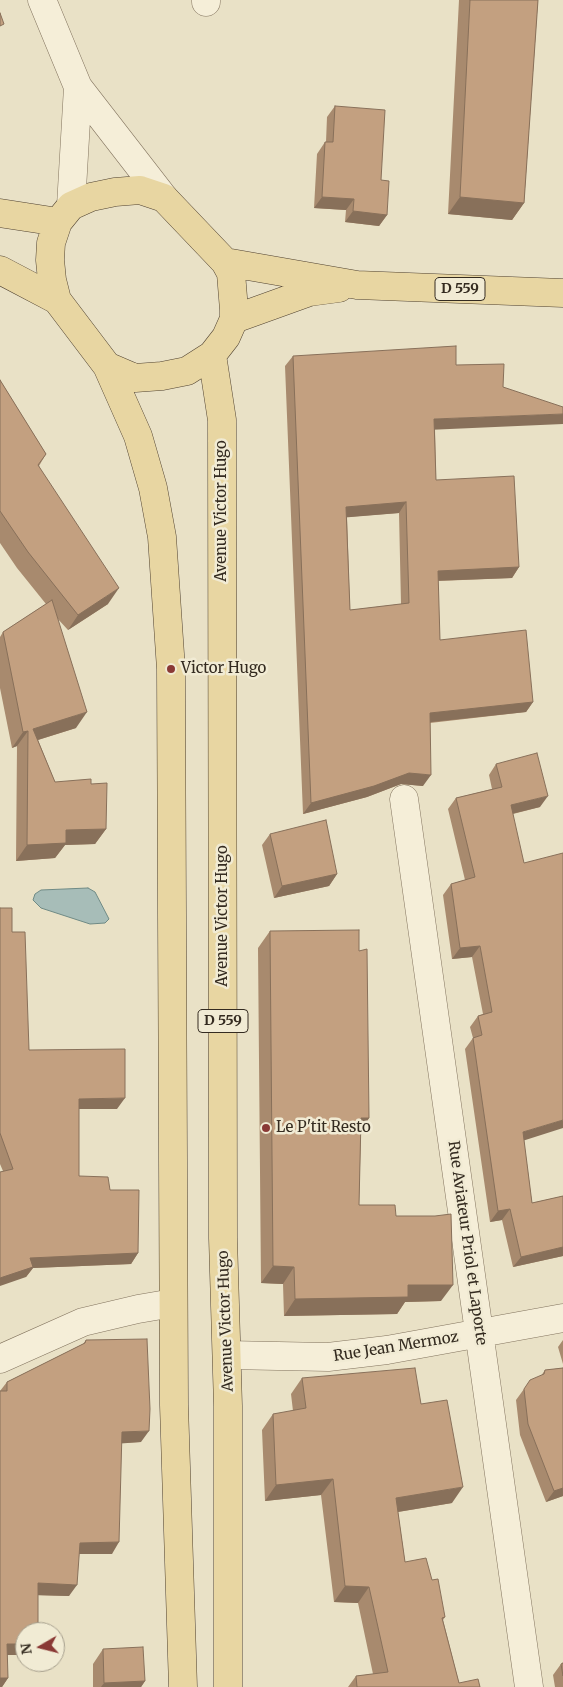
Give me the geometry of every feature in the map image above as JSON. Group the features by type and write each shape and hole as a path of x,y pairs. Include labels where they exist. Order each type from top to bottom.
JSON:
{"main road":[{"path":"107,366 135,378 162,376 187,371 212,355 226,337 234,319 230,273 225,262 164,198 140,190 115,192 91,197 65,214 51,243 50,260 57,300 107,366 138,436 153,488 162,537 171,669 174,1415 183,1687"},
{"path":"0,213 65,214"},
{"name":"D 559","path":"225,262 357,285 563,293"},
{"path":"0,270 57,300"},
{"name":"D 559","path":"234,319 309,292 357,285"},
{"name":"Avenue Victor Hugo","path":"212,355 220,397 222,428 223,1238 227,1355 228,1687"}],"street":[{"path":"42,0 78,87 164,198"},
{"path":"65,214 78,87"},
{"name":"Rue Aviateur Priol et Laporte","path":"404,799 529,1687"},
{"path":"0,1359 84,1322 173,1303"},
{"name":"Rue Jean Mermoz","path":"227,1355 328,1357 387,1350 563,1318"}],"water":[{"path":"88,888 95,892 109,919 105,923 90,924 41,908 33,900 35,894 41,890"}],"building":[{"path":"470,0 538,0 524,203 460,197"},
{"path":"0,13 4,24 0,26"},
{"path":"335,106 385,110 381,180 389,181 387,215 353,211 354,199 322,197 325,142 333,142"},
{"path":"456,346 456,365 504,364 503,387 563,407 563,414 434,419 436,480 514,476 519,567 438,571 440,640 526,630 533,702 430,713 431,775 409,773 374,786 311,803 293,356","holes":["406,502 409,603 350,610 346,507"]},
{"path":"0,380 46,454 38,465 119,588 78,615 28,552 0,511"},
{"path":"52,600 87,712 33,729 55,782 91,779 91,784 107,783 106,829 66,830 66,843 27,845 28,731 23,732 3,632"},
{"path":"537,753 548,796 511,805 524,863 563,853 563,1120 523,1132 532,1203 563,1196 563,1247 521,1257 510,1209 498,1211 473,1038 482,1035 478,1016 492,1012 480,946 460,948 451,884 475,877 456,798 502,787 496,764"},
{"path":"326,820 337,874 282,886 270,834"},
{"path":"0,908 12,908 12,932 25,932 29,1050 125,1049 125,1098 79,1099 79,1176 108,1177 110,1190 139,1190 138,1253 30,1258 33,1267 0,1278 0,1172 13,1169 0,1133"},
{"path":"359,930 359,951 367,949 369,1118 361,1118 359,1205 395,1205 396,1216 451,1214 453,1285 408,1285 408,1297 295,1299 294,1267 273,1266 270,931"},
{"path":"147,1339 149,1431 122,1432 119,1542 80,1543 77,1585 38,1583 38,1622 15,1622 15,1644 7,1644 8,1678 0,1678 0,1391 7,1391 7,1382 85,1343 86,1340"},
{"path":"415,1368 421,1404 447,1400 463,1487 396,1498 405,1562 426,1558 432,1580 438,1579 445,1617 442,1618 459,1683 478,1679 480,1687 357,1687 356,1676 388,1672 369,1587 345,1586 333,1479 276,1485 273,1414 306,1408 302,1378"},
{"path":"563,1368 563,1488 554,1491 528,1424 524,1389 530,1380 544,1374 545,1370"},
{"path":"143,1647 145,1681 104,1683 103,1649"}],"place":[{"name":"Victor Hugo","path":"171,669"},
{"name":"Le P'tit Resto","path":"266,1128"}]}
